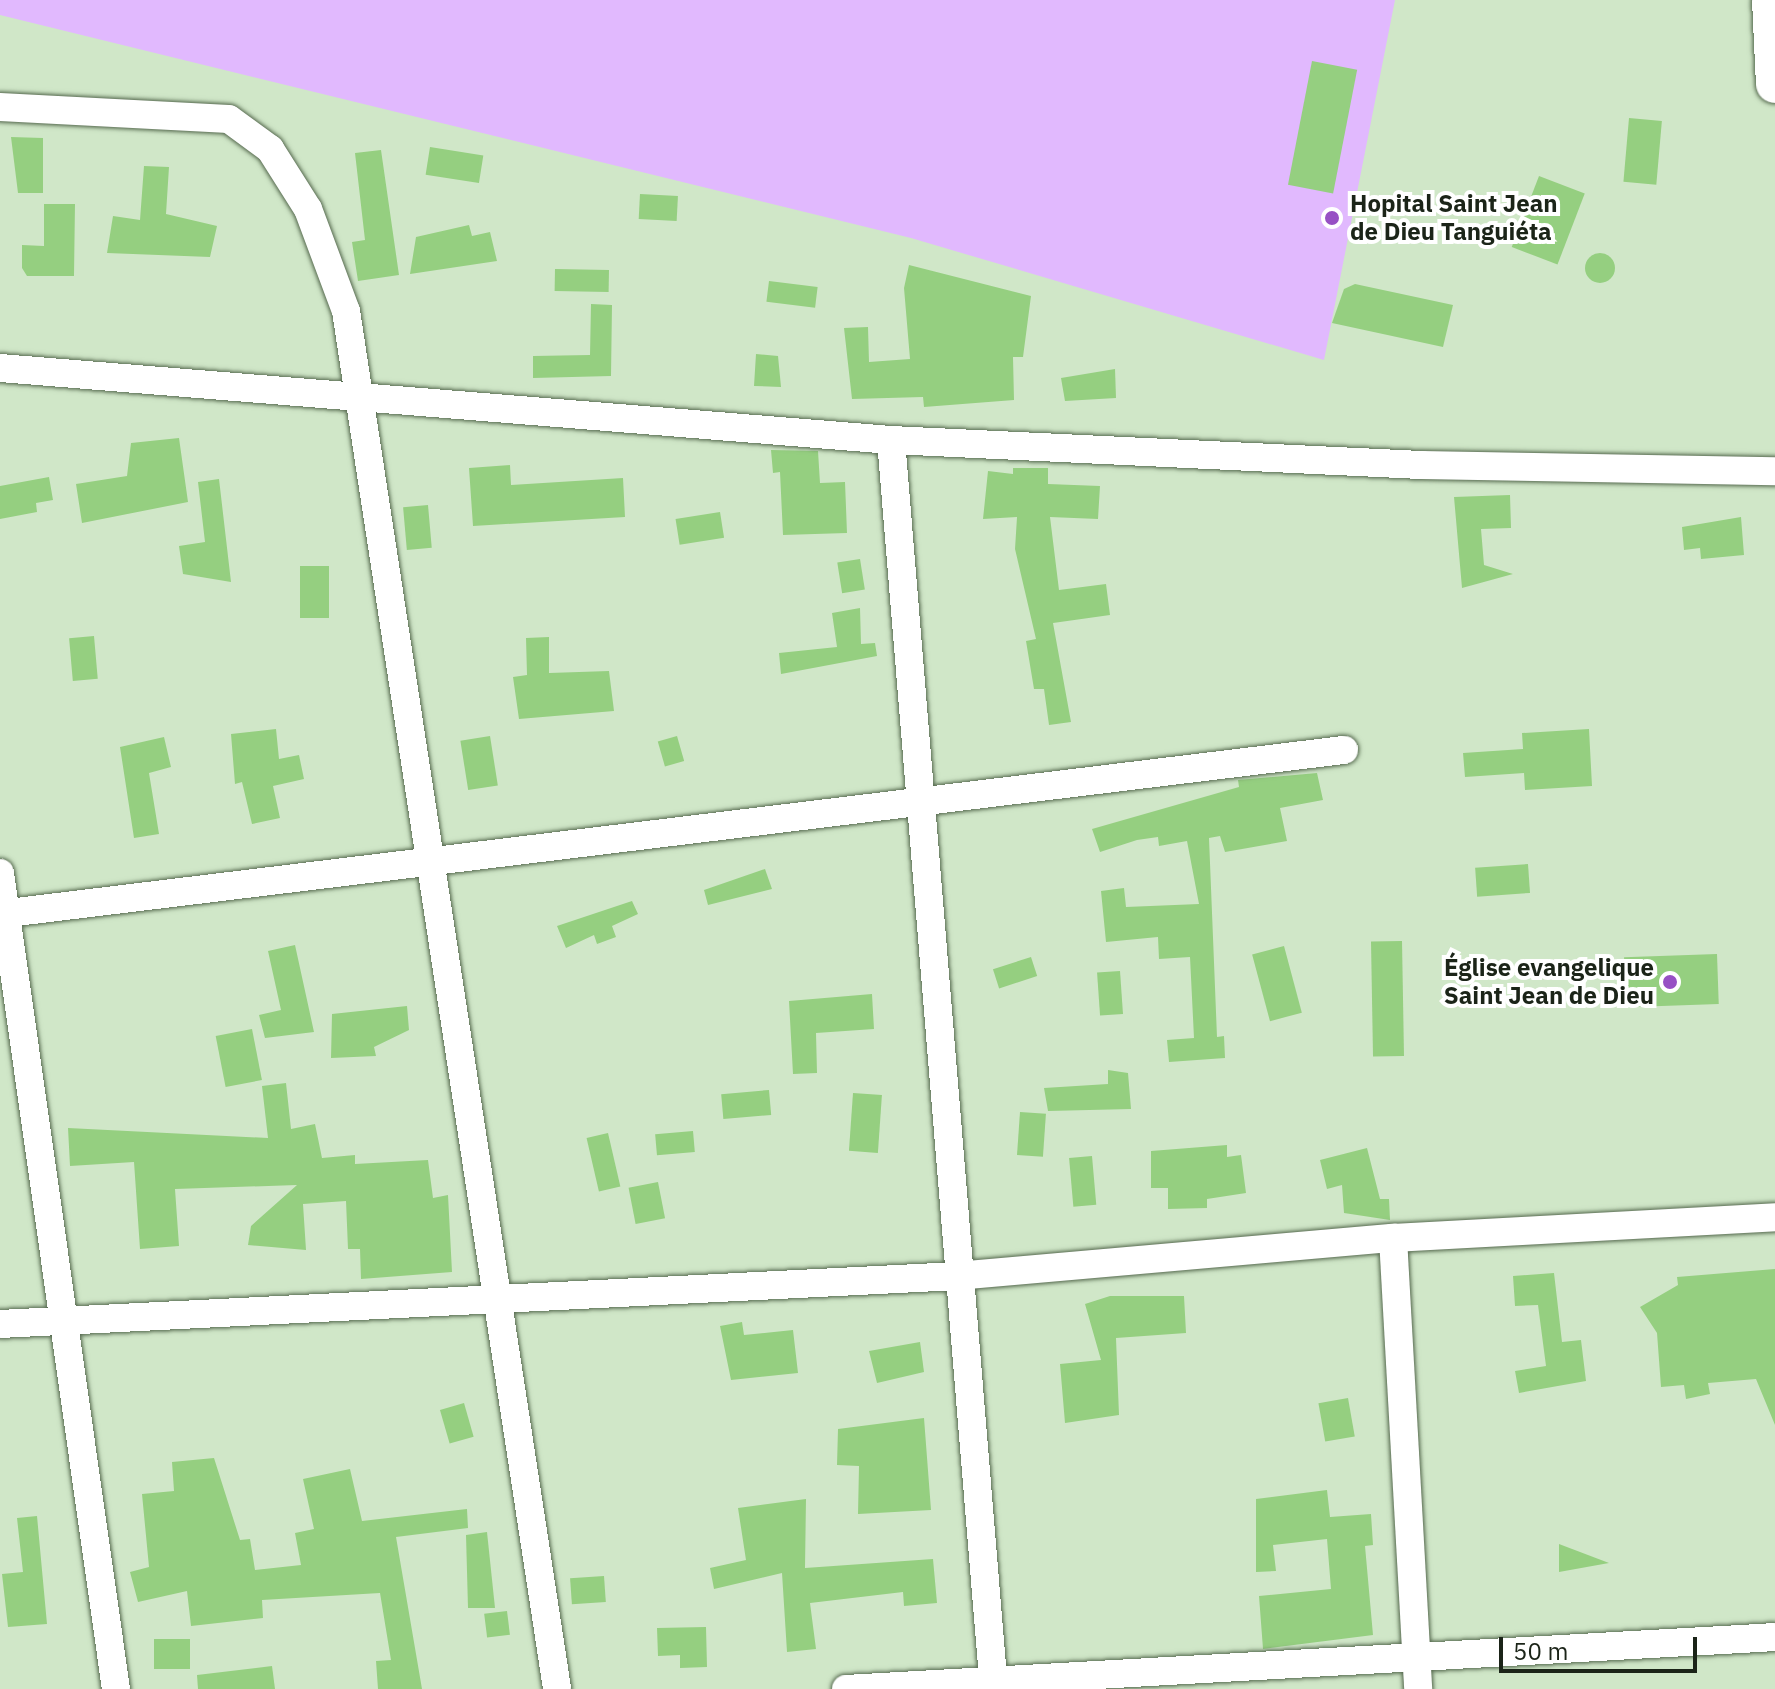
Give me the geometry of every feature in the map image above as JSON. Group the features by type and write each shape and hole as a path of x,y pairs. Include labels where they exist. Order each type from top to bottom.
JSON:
{"main road":[{"path":"1771,0 1775,84"}],"street":[{"path":"0,107 229,119 270,149 308,209 346,311 435,861 494,1297 557,1689"},
{"path":"0,368 357,394 891,440 1421,465 1775,471"},
{"path":"891,440 956,1276 994,1685"},
{"path":"3,914 920,805 1344,750"},
{"path":"0,873 59,1321 116,1689"},
{"path":"0,1324 956,1276 1393,1238 1775,1217"},
{"path":"1393,1238 1416,1675"},
{"path":"846,1689 1416,1675 1775,1637"}],"shaded area":[{"path":"0,0 1395,0 1324,360 911,238 0,15"}],"building":[{"path":"1312,61 1357,70 1333,193 1288,185"},
{"path":"1629,118 1662,121 1656,185 1623,182"},
{"path":"11,137 43,138 43,193 18,193"},
{"path":"430,147 483,155 479,183 426,175"},
{"path":"381,150 399,275 358,281 352,242 365,240 355,153"},
{"path":"144,166 169,167 166,214 217,226 210,257 107,253 113,216 140,220"},
{"path":"1539,176 1585,194 1558,265 1512,247"},
{"path":"640,194 678,196 677,221 639,219"},
{"path":"44,204 75,204 74,276 27,276 22,268 22,245 44,246"},
{"path":"469,225 472,236 490,232 497,261 410,274 416,237"},
{"path":"1600,253 1610,258 1615,268 1610,278 1600,283 1590,278 1585,268 1590,258"},
{"path":"909,265 1031,296 1023,357 1013,357 1014,400 924,407 923,397 852,399 844,328 868,327 869,362 910,359 904,288"},
{"path":"555,269 609,270 609,292 555,291"},
{"path":"769,281 818,287 815,308 766,302"},
{"path":"1355,284 1453,305 1443,347 1332,323 1344,289"},
{"path":"591,304 612,305 611,376 533,378 533,356 590,355"},
{"path":"756,354 778,356 781,387 754,386"},
{"path":"1115,369 1116,398 1065,401 1061,378"},
{"path":"179,438 188,502 82,523 76,484 127,476 131,443"},
{"path":"771,450 818,451 820,483 845,482 847,533 783,535 780,472 773,473"},
{"path":"510,465 511,485 623,478 625,517 473,526 469,468"},
{"path":"1013,468 1048,468 1048,484 1100,486 1098,519 1050,517 1059,590 1106,584 1110,615 1053,623 1071,722 1049,725 1044,689 1034,689 1026,641 1036,639 1015,549 1017,517 983,519 988,471 1013,474"},
{"path":"49,477 53,500 36,503 37,512 0,519 0,486"},
{"path":"219,479 231,582 183,574 179,546 205,542 198,482"},
{"path":"1510,495 1511,528 1481,529 1484,565 1513,574 1462,588 1454,497"},
{"path":"428,505 432,548 407,550 403,507"},
{"path":"720,512 724,538 680,545 676,519"},
{"path":"1741,517 1744,555 1701,559 1700,548 1684,550 1682,527"},
{"path":"860,559 865,590 842,593 837,563"},
{"path":"300,566 329,566 329,618 300,618"},
{"path":"860,608 861,644 875,643 877,656 781,674 779,653 837,647 832,613"},
{"path":"94,636 98,679 73,681 69,638"},
{"path":"549,637 549,673 609,671 614,711 519,719 513,677 527,675 526,638"},
{"path":"276,729 279,759 299,755 304,779 273,786 280,818 252,824 242,782 235,784 231,734"},
{"path":"1589,729 1592,786 1525,790 1524,773 1465,777 1463,753 1523,749 1522,733"},
{"path":"490,736 498,785 468,790 460,741"},
{"path":"677,736 684,761 665,767 658,742"},
{"path":"164,737 171,767 149,773 159,834 134,838 120,747"},
{"path":"1317,773 1323,800 1280,808 1287,841 1225,852 1220,836 1209,838 1217,1037 1224,1036 1225,1058 1169,1062 1167,1040 1194,1038 1190,957 1159,959 1158,937 1106,942 1101,891 1124,888 1126,907 1199,904 1187,841 1159,846 1158,837 1100,852 1092,829 1239,787 1238,780"},
{"path":"1528,864 1530,893 1477,897 1475,868"},
{"path":"765,869 772,889 708,905 704,890"},
{"path":"632,901 638,914 612,926 616,937 597,944 594,935 566,948 557,926"},
{"path":"1402,941 1404,1056 1373,1057 1371,942"},
{"path":"295,945 314,1032 265,1038 259,1015 281,1010 268,951"},
{"path":"1284,946 1302,1013 1270,1021 1252,955"},
{"path":"1717,954 1719,1004 1626,1007 1624,957"},
{"path":"1031,957 1037,976 999,988 993,969"},
{"path":"1120,971 1123,1014 1100,1015 1097,973"},
{"path":"872,994 874,1029 816,1033 817,1073 793,1074 789,1001"},
{"path":"407,1006 409,1030 374,1047 376,1056 331,1058 332,1014"},
{"path":"252,1029 262,1080 226,1087 216,1036"},
{"path":"1108,1070 1128,1073 1131,1109 1048,1111 1044,1088 1108,1084"},
{"path":"286,1083 291,1129 315,1124 322,1158 355,1155 355,1164 428,1160 433,1198 448,1195 452,1272 361,1279 360,1249 348,1249 346,1201 303,1204 306,1250 248,1245 251,1226 297,1185 175,1189 179,1246 140,1249 134,1162 70,1166 68,1128 268,1138 262,1086"},
{"path":"769,1090 771,1115 723,1119 721,1094"},
{"path":"853,1093 882,1095 878,1153 849,1151"},
{"path":"1020,1112 1046,1114 1043,1157 1017,1155"},
{"path":"693,1131 695,1152 657,1155 655,1134"},
{"path":"608,1133 620,1187 599,1192 587,1138"},
{"path":"1227,1145 1227,1157 1241,1155 1246,1193 1207,1199 1207,1208 1168,1209 1168,1188 1151,1188 1151,1151"},
{"path":"1367,1148 1380,1199 1389,1199 1390,1220 1344,1213 1342,1185 1327,1189 1320,1160"},
{"path":"1092,1156 1096,1205 1073,1207 1069,1158"},
{"path":"658,1182 665,1218 636,1224 629,1188"},
{"path":"1775,1269 1775,1425 1756,1379 1708,1383 1710,1394 1686,1399 1684,1385 1661,1387 1657,1333 1640,1307 1678,1285 1677,1277"},
{"path":"1554,1273 1562,1342 1581,1340 1586,1381 1519,1393 1515,1371 1546,1366 1538,1305 1515,1306 1513,1276"},
{"path":"1110,1296 1184,1296 1186,1333 1116,1338 1119,1415 1065,1423 1060,1364 1101,1360 1085,1304"},
{"path":"742,1322 744,1335 793,1330 798,1373 731,1380 720,1326"},
{"path":"920,1342 924,1372 877,1383 869,1351"},
{"path":"1348,1398 1355,1436 1325,1442 1318,1403"},
{"path":"464,1403 474,1437 450,1444 440,1410"},
{"path":"924,1418 931,1510 858,1514 859,1466 837,1465 838,1429"},
{"path":"214,1458 240,1540 250,1539 255,1570 301,1565 295,1533 314,1529 303,1479 350,1469 362,1521 467,1509 468,1528 396,1537 422,1689 378,1689 376,1661 391,1660 380,1593 262,1600 263,1618 191,1626 187,1591 138,1602 130,1572 149,1567 142,1494 174,1491 172,1462"},
{"path":"1327,1490 1330,1517 1371,1514 1373,1545 1365,1546 1373,1635 1263,1649 1259,1596 1331,1589 1327,1539 1273,1545 1276,1571 1256,1572 1256,1499"},
{"path":"806,1499 805,1568 933,1559 937,1603 904,1606 903,1592 810,1603 816,1649 787,1652 782,1573 714,1589 710,1568 746,1560 738,1508"},
{"path":"37,1516 47,1624 8,1627 2,1574 23,1572 17,1518"},
{"path":"487,1532 495,1608 468,1608 466,1535"},
{"path":"1559,1544 1609,1563 1559,1572"},
{"path":"604,1576 606,1602 572,1604 570,1578"},
{"path":"507,1611 510,1635 487,1638 484,1614"},
{"path":"706,1627 707,1667 680,1668 680,1655 658,1656 657,1628"},
{"path":"154,1639 190,1639 190,1669 154,1669"},
{"path":"272,1666 275,1689 198,1689 197,1675"}],"place":[{"name":"Hopital Saint Jean de Dieu Tanguiéta","path":"1332,218"},
{"name":"Église evangelique Saint Jean de Dieu","path":"1670,982"}]}
